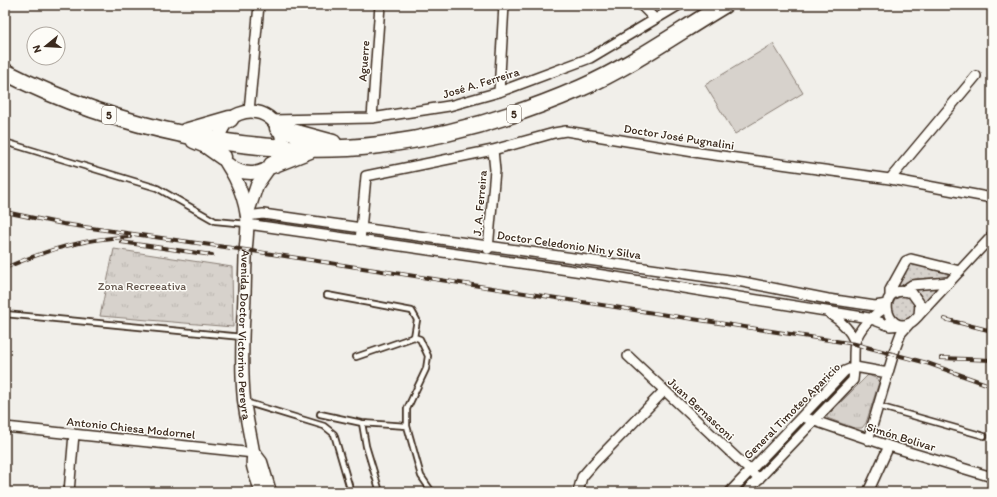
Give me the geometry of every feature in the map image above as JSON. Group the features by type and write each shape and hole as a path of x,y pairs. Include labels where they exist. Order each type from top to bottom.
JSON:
{"highway":[{"name":"5","path":"5,72 44,91 81,106 130,122 178,133 219,140 282,147 315,148 377,146 485,124 551,101 584,87 724,5"},
{"path":"178,133 202,128 230,119"},
{"path":"275,124 348,147"},
{"path":"178,133 206,145 225,161"},
{"path":"271,167 315,148"}],"street":[{"path":"249,111 259,5"},
{"name":"Aguerre","path":"372,118 380,5"},
{"path":"499,92 504,5"},
{"path":"641,5 655,19"},
{"name":"José A. Ferreira","path":"275,124 372,118 449,106 499,92 590,58 679,5"},
{"path":"890,179 976,76"},
{"path":"249,111 265,115 275,124 281,137 282,147 277,160 257,185 247,220 240,188 225,161 219,140 225,125 230,119 239,113 249,111"},
{"name":"Doctor José Pugnalini","path":"361,228 366,176 493,150 566,131 700,153 890,179 992,198"},
{"name":"J. A. Ferreira","path":"488,259 495,170 493,150"},
{"path":"225,161 234,169 248,174 255,174 271,167"},
{"name":"Doctor Celedonio Nin y Silva","path":"247,220 263,214 743,282 875,306 888,302"},
{"name":"Doctor Celedonio Nin y Silva","path":"247,220 360,241 741,296 827,312 869,318 890,326 906,324"},
{"name":"Avenida Doctor Victorino Pereyra","path":"247,220 242,337 244,402 254,453 253,465 261,492"},
{"path":"360,241 361,228"},
{"path":"868,440 901,333 906,324 919,315 992,236"},
{"path":"906,324 894,322 889,316 888,302 890,290 906,261 911,259 960,271"},
{"path":"603,275 605,262"},
{"path":"741,296 743,282"},
{"path":"855,342 869,318 888,302 898,291 904,290 912,285 949,282"},
{"path":"904,290 912,293 918,299 921,307 919,315"},
{"path":"827,312 840,321 851,334 855,342 855,367 888,373"},
{"name":"Juan Bernasconi","path":"628,356 759,479"},
{"name":"General Timoteo Aparicio","path":"730,492 803,417 845,371 855,367"},
{"name":"General Timoteo Aparicio","path":"746,492 853,380 855,367"},
{"path":"578,492 582,477 594,462 664,390"},
{"name":"Simón Bolivar","path":"803,417 868,440 992,477"},
{"name":"Antonio Chiesa Modornel","path":"5,427 254,453"},
{"path":"69,492 74,434"},
{"path":"868,492 889,446"},
{"name":"Avenida Doctor Victorino Pereyra","path":"254,453 261,462 270,492"}],"lane":[{"path":"5,142 157,188 215,221 247,220"},
{"path":"327,295 412,311 417,320 414,337"},
{"path":"5,314 242,337"},
{"path":"356,357 414,337 420,339 428,356 426,369 407,410 407,426 421,476 432,492"},
{"path":"244,402 330,429 334,434 350,492"},
{"path":"878,406 984,436"},
{"path":"320,414 362,423 407,426"},
{"path":"362,423 368,453 380,492"}],"green space":[{"path":"773,44 803,93 735,134 705,85"},
{"name":"Zona Recreeativa","path":"114,249 232,267 233,327 100,316"},
{"path":"913,262 948,272 947,277 915,279 893,292 909,264"},
{"path":"942,285 924,303 920,294 916,290 916,288"},
{"path":"904,296 909,297 915,303 915,313 909,319 904,320 899,319 893,313 892,308 893,303 899,297"},
{"path":"868,375 878,379 879,382 866,423 862,428 854,428 827,418 827,416"}],"railway":[{"path":"5,212 63,224 246,250 855,344 927,363 992,386"},
{"path":"5,268 66,246 97,240 130,237"},
{"path":"121,242 212,255"},
{"path":"944,319 992,331"},
{"path":"941,358 992,360"}]}
